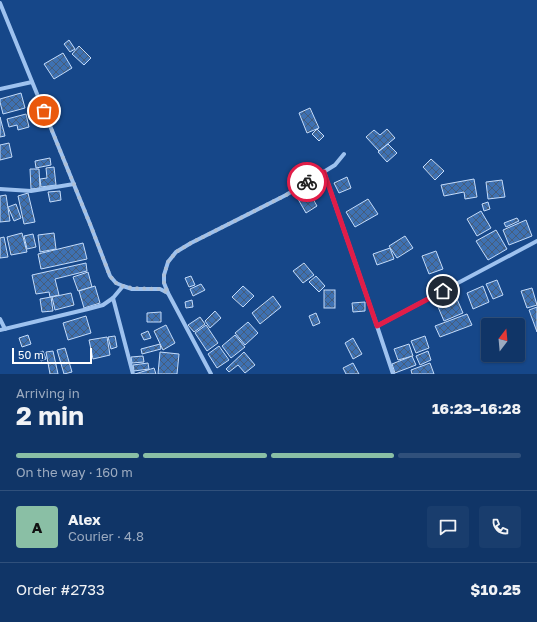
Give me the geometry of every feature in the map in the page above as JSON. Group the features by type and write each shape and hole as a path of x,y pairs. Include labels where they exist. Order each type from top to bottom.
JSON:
{"street":[{"path":"0,3 110,276 116,283 123,286 132,288 160,289 168,293"},
{"path":"0,89 32,82"},
{"path":"211,374 164,283 164,275 168,262 176,252 191,243 286,195 324,172 335,164 344,154"},
{"path":"324,172 393,374"},
{"path":"0,189 31,191 74,184"},
{"path":"377,326 537,241"},
{"path":"0,319 2,329 103,305 113,298 123,286"},
{"path":"113,298 132,374"}],"building":[{"path":"69,40 75,49 70,52 64,44"},
{"path":"79,46 91,58 84,65 72,54"},
{"path":"63,53 72,68 54,79 44,64"},
{"path":"21,93 25,108 3,114 0,99"},
{"path":"310,108 319,128 307,133 299,113"},
{"path":"26,114 29,127 18,130 17,125 9,127 7,119"},
{"path":"0,117 5,136 0,137"},
{"path":"317,129 324,136 319,141 312,134"},
{"path":"387,129 395,138 379,151 366,137 374,130 380,135"},
{"path":"9,143 12,157 0,160 0,145"},
{"path":"388,144 397,153 387,162 378,152"},
{"path":"50,158 51,165 36,168 35,161"},
{"path":"431,159 444,171 435,180 423,167"},
{"path":"54,167 56,185 41,187 40,179 47,178 46,168"},
{"path":"30,169 39,169 40,188 31,189"},
{"path":"347,177 351,188 339,193 334,183"},
{"path":"474,179 477,197 465,199 464,192 444,196 441,185"},
{"path":"502,180 505,197 488,199 486,182"},
{"path":"60,191 61,200 50,202 48,192"},
{"path":"309,192 317,206 306,213 298,199"},
{"path":"28,193 35,222 24,224 18,196"},
{"path":"6,195 10,221 0,222 0,196"},
{"path":"368,199 378,214 355,227 346,212"},
{"path":"488,202 490,209 484,211 482,204"},
{"path":"16,204 21,218 14,221 8,207"},
{"path":"481,211 491,228 477,236 467,219"},
{"path":"517,218 519,221 506,227 504,223"},
{"path":"526,220 532,236 509,245 503,230"},
{"path":"496,230 507,249 488,260 476,241"},
{"path":"22,233 27,252 11,255 7,237"},
{"path":"54,233 56,249 40,252 38,235"},
{"path":"33,234 36,247 27,249 24,236"},
{"path":"405,236 413,248 397,258 389,246"},
{"path":"4,237 8,257 0,258 0,238"},
{"path":"83,243 87,259 41,269 38,254"},
{"path":"390,248 394,259 377,265 373,254"},
{"path":"436,251 443,269 429,274 422,256"},
{"path":"86,263 87,271 55,279 59,295 50,297 49,292 36,294 32,275"},
{"path":"304,263 314,275 303,283 293,271"},
{"path":"88,272 92,287 78,291 73,277"},
{"path":"191,276 195,285 189,287 185,278"},
{"path":"316,276 325,286 319,292 309,282"},
{"path":"497,280 503,295 493,299 486,284"},
{"path":"201,284 205,290 193,296 190,289"},
{"path":"95,286 100,303 84,308 79,291"},
{"path":"243,286 254,296 243,307 232,297"},
{"path":"483,286 489,302 473,309 467,293"},
{"path":"532,288 537,305 527,308 521,291"},
{"path":"324,290 335,290 335,308 324,308"},
{"path":"454,292 463,313 444,321 435,300"},
{"path":"71,293 74,305 55,310 52,297"},
{"path":"273,296 281,307 260,324 252,313"},
{"path":"51,297 53,311 42,312 40,299"},
{"path":"192,300 193,307 186,308 185,302"},
{"path":"365,302 365,311 353,312 352,303"},
{"path":"537,307 537,332 529,310"},
{"path":"215,311 221,318 210,328 205,321"},
{"path":"161,312 161,322 147,322 147,313"},
{"path":"316,313 320,323 313,326 309,316"},
{"path":"467,314 472,325 440,337 435,326"},
{"path":"86,316 91,333 68,340 63,323"},
{"path":"200,317 205,324 194,332 188,325"},
{"path":"248,322 258,333 245,345 235,333"},
{"path":"166,325 175,343 163,350 154,331"},
{"path":"206,325 218,343 207,351 195,333"},
{"path":"148,331 151,338 144,340 141,334"},
{"path":"28,335 31,344 22,347 19,338"},
{"path":"235,335 245,347 231,358 222,346"},
{"path":"115,336 117,347 111,349 108,337"},
{"path":"425,336 429,348 416,353 411,341"},
{"path":"107,337 110,355 93,359 89,340"},
{"path":"353,338 362,354 353,359 345,343"},
{"path":"160,344 161,349 142,354 141,349"},
{"path":"409,344 413,356 398,360 394,349"},
{"path":"219,346 229,360 217,368 208,354"},
{"path":"65,348 72,372 64,374 57,350"},
{"path":"43,351 46,359 41,361 38,353"},
{"path":"53,351 58,374 50,374 46,352"},
{"path":"428,351 431,360 420,365 416,356"},
{"path":"160,352 179,354 177,374 158,374"},
{"path":"244,352 255,365 245,373 238,365 229,372 226,369"},
{"path":"143,356 144,362 132,363 131,357"},
{"path":"412,356 416,365 395,373 392,364"},
{"path":"148,363 149,369 134,371 133,365"},
{"path":"353,363 359,374 346,374 343,368"},
{"path":"430,363 434,374 412,374 411,370"},
{"path":"154,368 156,374 135,374"}],"way so far":[{"path":"44,111 110,276 116,283 123,286 132,288 160,289 168,293 164,283 164,275 168,262 176,252 286,195 307,182"}],"route":[{"path":"307,182 324,172 377,326 443,291"}]}
